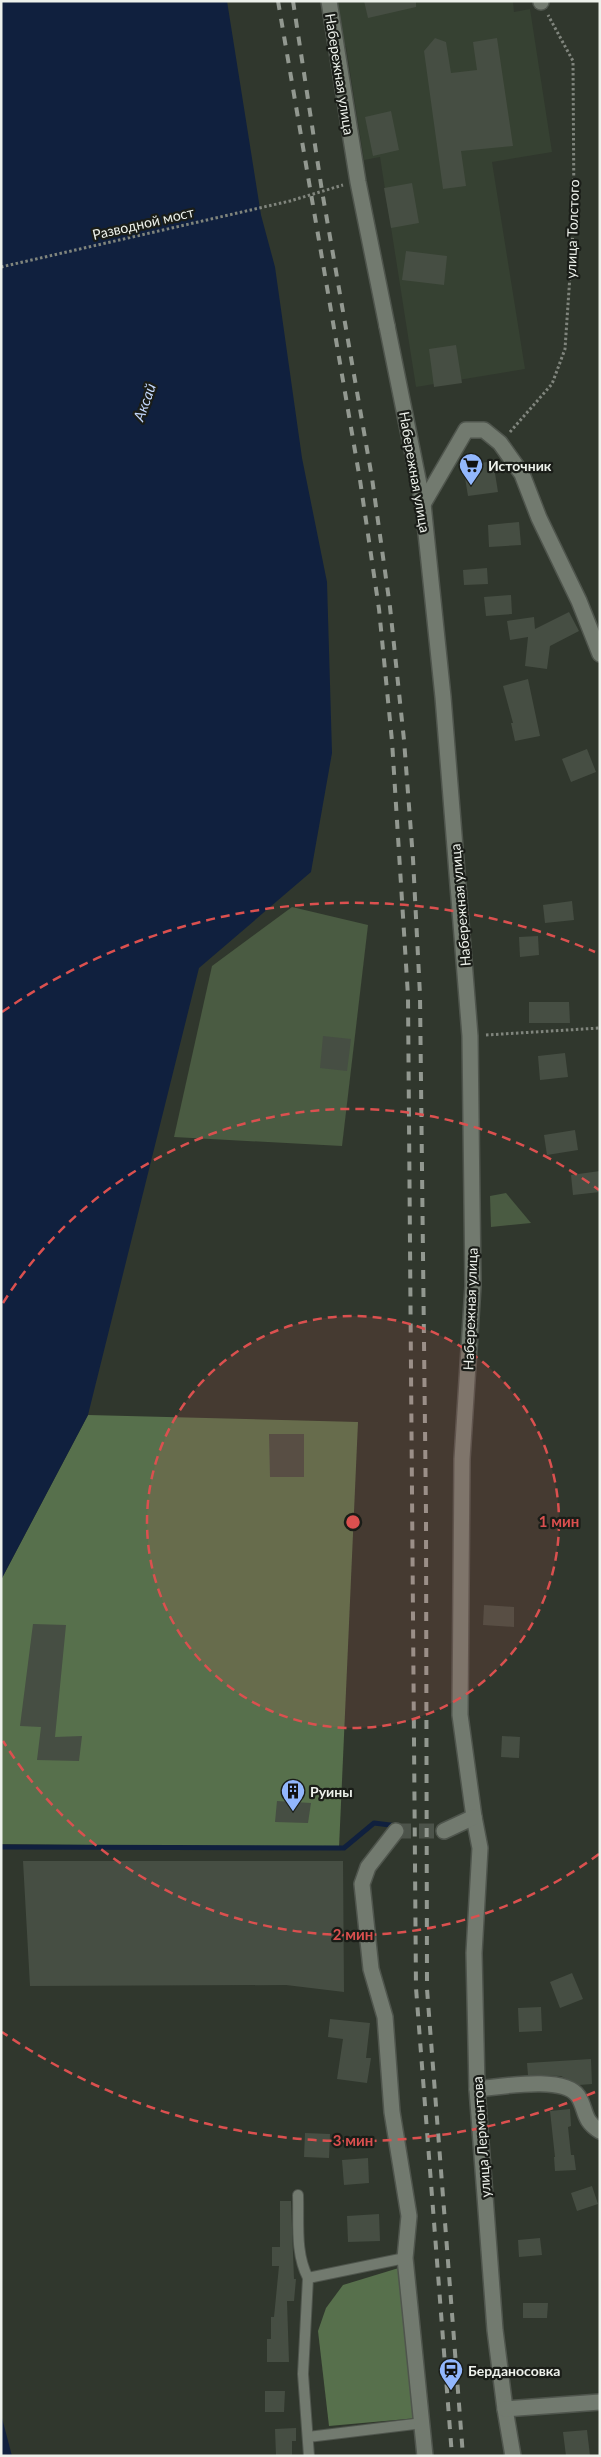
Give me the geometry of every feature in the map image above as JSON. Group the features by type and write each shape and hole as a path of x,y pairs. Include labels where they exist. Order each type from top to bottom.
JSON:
{"street":[{"name":"Набережная улица","path":"328,1 358,182 423,504 443,697 470,1036 473,1286 462,1459 460,1715 474,1817"},
{"path":"423,504 466,430 484,430 500,443 522,474 539,518 579,601 600,654"},
{"path":"444,1832 474,1817"},
{"name":"улица Лермонтова","path":"474,1817 480,1848 474,1952 477,2089 495,2330 513,2456"},
{"path":"396,1831 368,1867 362,1884 371,1970 385,2017 392,2112 408,2216 406,2258 425,2456"},
{"path":"477,2089 556,2083 572,2090 578,2097 584,2116 600,2132"},
{"path":"505,2409 600,2402"}],"lane":[{"path":"298,2195 299,2242 302,2266 308,2278 303,2374 309,2456"},
{"path":"308,2278 406,2258"},
{"path":"308,2436 423,2424"}],"path":[{"name":"улица Толстого","path":"500,443 552,384 565,349 574,216 573,61 541,1"},
{"name":"Разводной мост","path":"1,267 290,201 358,182"},
{"path":"470,1036 600,1028"}],"shaded area":[{"path":"332,1 513,1 514,12 530,9 552,152 492,162 525,369 416,387 380,157 364,160 346,46 339,47"},
{"path":"292,907 368,925 342,1146 174,1137 212,966"},
{"path":"506,1193 531,1223 491,1227 490,1196"}],"green space":[{"path":"88,1415 358,1422 339,1848 1,1844 1,1580"},
{"path":"402,2267 418,2418 329,2426 318,2331 326,2308 343,2285"}],"water":[{"name":"Аксай","path":"1,1 227,1 261,215 275,267 302,458 327,582 332,753 311,872 199,968 88,1415 1,1580"},
{"path":"1,2414 12,2456 1,2456"}],"building":[{"path":"364,1 416,1 416,7 368,18"},
{"path":"435,38 446,42 451,73 477,70 473,42 497,38 513,146 461,151 466,186 443,189 424,51"},
{"path":"391,111 399,150 373,156 365,117"},
{"path":"412,183 419,223 391,228 384,188"},
{"path":"406,251 447,256 444,285 402,280"},
{"path":"456,345 462,383 434,387 429,349"},
{"path":"493,461 498,492 468,496 463,466"},
{"path":"519,522 521,545 489,547 488,525"},
{"path":"487,568 488,584 464,585 463,570"},
{"path":"511,595 512,614 486,616 484,597"},
{"path":"569,612 579,631 550,646 547,669 525,666 528,637 510,640 507,621 534,617 535,629"},
{"path":"528,679 540,736 515,741 511,723 513,723 503,686"},
{"path":"587,749 596,772 571,782 562,759"},
{"path":"572,901 574,920 545,923 543,905"},
{"path":"538,936 539,955 520,957 519,937"},
{"path":"529,1002 569,1002 570,1023 529,1023"},
{"path":"323,1036 351,1039 347,1071 320,1068"},
{"path":"565,1053 568,1077 540,1080 538,1056"},
{"path":"575,1130 578,1150 547,1155 544,1135"},
{"path":"600,1171 600,1192 573,1195 571,1175"},
{"path":"269,1434 304,1434 304,1477 270,1477"},
{"path":"484,1605 514,1607 514,1627 483,1625"},
{"path":"33,1624 66,1625 55,1737 82,1736 79,1761 37,1760 41,1727 20,1726"},
{"path":"502,1736 520,1737 519,1758 501,1757"},
{"name":"Руины","path":"277,1801 311,1803 308,1823 275,1822"},
{"path":"23,1861 343,1861 344,1992 286,1985 30,1986"},
{"path":"572,1973 583,1999 560,2008 550,1982"},
{"path":"541,2007 542,2031 519,2032 518,2008"},
{"path":"330,2019 370,2023 366,2058 371,2058 367,2083 337,2079 343,2039 328,2037"},
{"path":"591,2059 592,2084 579,2085 561,2076 528,2075 527,2063"},
{"path":"570,2109 571,2126 568,2127 571,2155 574,2155 576,2170 555,2171 550,2111"},
{"path":"305,2133 330,2134 329,2158 304,2157"},
{"path":"368,2158 369,2183 344,2185 342,2160"},
{"path":"592,2186 598,2204 577,2211 571,2193"},
{"path":"280,2201 291,2201 294,2279 296,2279 294,2301 287,2301 289,2362 267,2362 267,2339 271,2339 271,2317 274,2317 279,2266 272,2266 272,2247 280,2247"},
{"path":"379,2214 380,2241 348,2242 347,2216"},
{"path":"540,2238 542,2255 519,2257 518,2240"},
{"path":"523,2303 548,2303 547,2318 523,2318"},
{"path":"265,2391 285,2391 284,2412 265,2412"},
{"path":"296,2428 296,2441 292,2441 292,2456 276,2456 275,2429"},
{"path":"587,2430 590,2456 566,2456 563,2432"}],"waterway":[{"path":"1,1847 344,1848 374,1823 398,1826"}],"tunnel":[{"path":"396,1831 444,1831"}],"railway":[{"path":"278,1 360,480 379,609 392,741 408,996 416,1988 452,2456"},
{"path":"293,1 322,191 372,478 390,607 404,740 413,859 420,995 426,1514 427,1989 463,2456"}],"place":[{"name":"Источник","path":"471,486"},
{"name":"Руины","path":"293,1812"},
{"name":"Берданосовка","path":"451,2391"}]}
